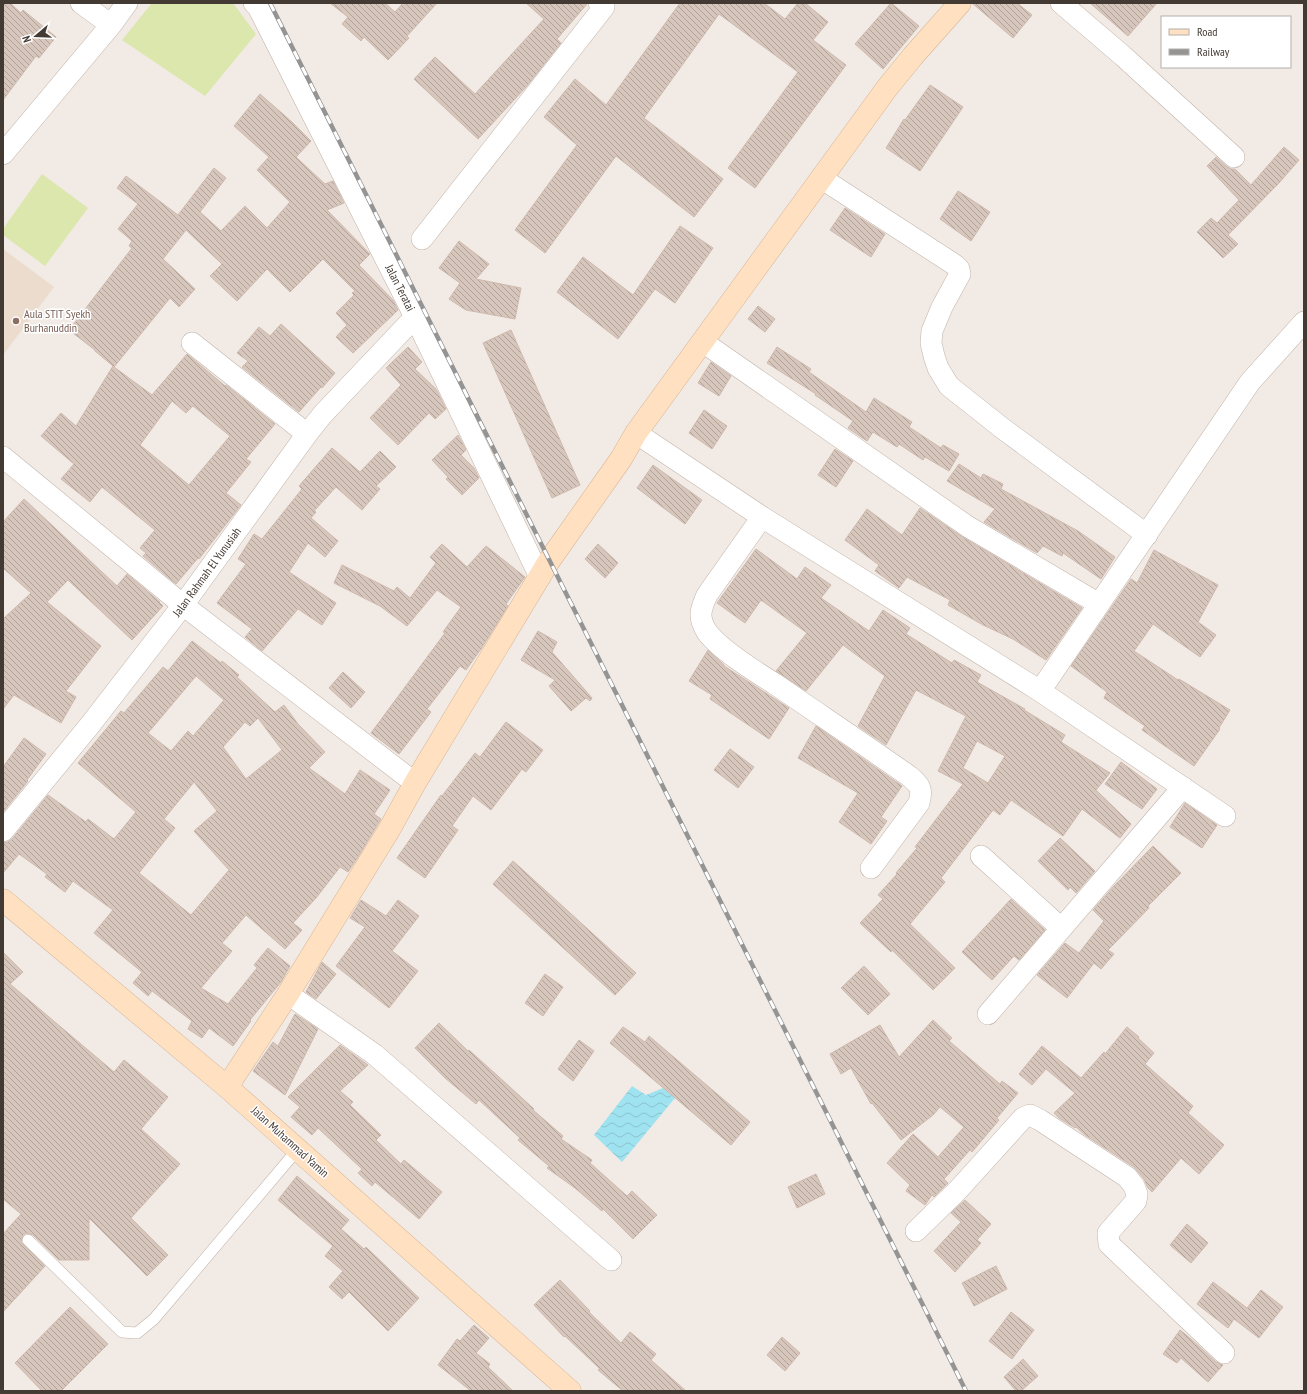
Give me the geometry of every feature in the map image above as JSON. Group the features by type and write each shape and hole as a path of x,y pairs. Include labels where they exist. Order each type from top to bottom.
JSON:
{"street":[{"path":"81,3 111,25"},
{"path":"3,154 111,25 127,3"},
{"name":"Jalan Teratai","path":"254,3 258,7 415,317 540,577"},
{"path":"422,239 604,7 599,3"},
{"path":"227,1087 288,994 389,830 549,561 621,459 636,433 887,88 960,3"},
{"path":"1061,3 1123,56 1234,158"},
{"path":"821,178 955,265 958,269 960,274 942,307 932,331 931,343 938,368 949,386 1002,428 1147,535"},
{"name":"Jalan Rahmah El Yunusiah","path":"3,831 90,725 183,605 306,434 415,317"},
{"path":"1040,691 1250,382 1304,322"},
{"path":"703,342 967,526 1099,604"},
{"path":"192,343 306,434"},
{"path":"636,433 762,518 1040,691 1225,816"},
{"path":"3,457 183,605 415,784"},
{"path":"762,518 707,595 701,607 700,616 708,633 719,644 747,666 918,783 921,795 919,803 871,868"},
{"path":"988,1014 1183,787"},
{"path":"981,856 1062,928"},
{"name":"Jalan Muhammad Yamin","path":"4,901 227,1087 570,1391"},
{"path":"288,994 384,1062 611,1260"},
{"path":"916,1231 958,1190 1023,1118 1030,1115 1127,1177 1134,1186 1137,1194 1136,1201 1108,1233 1109,1244 1224,1353"}],"lane":[{"path":"28,1240 122,1332 137,1333 154,1318 298,1149"}],"shaded area":[{"name":"Aula STIT Syekh Burhanuddin","path":"3,249 54,287 3,355"}],"green space":[{"path":"152,3 233,3 256,34 205,96 122,40"},
{"path":"42,174 88,208 45,266 3,235 3,229"}],"water":[{"path":"632,1086 646,1095 663,1088 675,1098 622,1162 594,1135"}],"building":[{"path":"3,3 10,3 21,13 23,10 56,37 39,58 36,56 3,100"},
{"path":"330,3 385,3 395,12 403,3 437,3 407,36 409,38 388,60 364,37 361,41 342,24 348,17"},
{"path":"526,3 587,4 557,39 561,43 526,87 478,139 414,79 435,57 475,94 544,19"},
{"path":"680,3 764,3 785,19 798,3 805,3 828,22 813,40 846,65 755,188 728,168 798,72 719,14 644,118 723,179 694,217 616,156 545,253 515,230 577,145 544,117 575,79 606,105"},
{"path":"891,3 919,26 883,69 855,44"},
{"path":"972,3 1017,3 1032,15 1013,38"},
{"path":"1090,3 1157,3 1128,36"},
{"path":"930,85 963,107 920,171 886,148 904,119 905,120"},
{"path":"260,94 311,141 296,157 325,184 333,181 344,203 327,210 370,254 359,265 393,300 398,310 353,353 336,337 347,325 336,313 354,295 352,293 355,291 323,259 290,292 267,269 237,301 210,276 222,264 186,230 163,259 195,289 179,307 170,298 114,367 152,395 187,354 225,386 226,385 275,424 246,459 251,462 226,493 241,505 199,559 198,558 176,584 143,556 146,553 140,548 155,530 102,487 90,502 61,479 74,464 41,436 61,413 76,426 113,366 69,330 132,248 129,246 132,241 118,229 138,204 117,188 126,176 178,215 214,168 226,178 200,212 221,231 245,206 267,228 290,202 257,170 269,157 234,126","holes":["172,401 186,413 193,406 230,436 189,485 140,445"]},
{"path":"1284,147 1299,160 1279,183 1228,235 1238,244 1223,258 1197,232 1211,218 1217,223 1239,200 1207,166 1216,157 1226,166 1231,169 1235,169 1251,185"},
{"path":"958,191 990,212 971,241 940,219"},
{"path":"845,208 885,234 871,257 830,230"},
{"path":"680,226 713,248 675,303 655,289 618,339 557,292 583,257 633,295"},
{"path":"459,241 489,264 476,279 521,288 515,319 466,310 449,299 460,283 439,268"},
{"path":"758,306 775,319 765,332 748,319"},
{"path":"281,324 335,373 299,412 242,367 248,361 237,353 259,327 270,336"},
{"path":"511,330 580,485 552,498 483,343"},
{"path":"408,347 422,362 415,369 436,389 446,409 435,419 429,413 398,445 370,418 401,385 386,368"},
{"path":"777,347 811,369 809,372 866,412 874,398 912,422 909,427 941,448 943,445 959,454 949,471 925,457 923,460 899,444 897,447 873,432 867,441 848,428 853,421 815,395 816,394 767,363"},
{"path":"711,362 731,376 719,396 698,383"},
{"path":"704,410 727,426 712,449 689,433"},
{"path":"458,435 466,450 461,455 474,468 479,478 462,495 446,479 448,477 432,460"},
{"path":"332,448 360,472 380,451 396,467 376,486 380,489 362,510 336,487 314,511 316,512 311,518 338,541 325,557 308,543 289,572 336,603 322,625 298,609 262,651 245,637 252,629 217,603 246,564 238,559 254,534 262,539 302,489 299,486"},
{"path":"835,449 853,461 836,487 818,475"},
{"path":"959,464 981,478 983,474 1003,484 1001,489 1078,531 1115,557 1101,579 1063,553 1062,556 1043,546 1037,553 984,522 995,509 947,481"},
{"path":"653,465 702,500 685,524 637,488"},
{"path":"24,499 117,586 127,574 163,606 132,640 68,580 47,602 101,646 66,691 76,697 61,723 14,695 3,709 3,619 31,593 3,568 3,522"},
{"path":"920,508 961,536 1082,608 1046,660 1013,639 983,625 948,605 950,600 907,577 899,588 875,571 879,565 845,540 867,509 902,535"},
{"path":"442,544 467,567 486,546 525,577 506,604 508,606 481,649 466,670 460,666 427,709 431,712 399,754 371,733 445,633 443,632 461,607 437,590 407,626 380,606 334,583 342,565 394,591 397,587 410,598 436,563 430,557"},
{"path":"598,544 618,563 605,578 585,559"},
{"path":"756,549 797,579 805,567 831,585 821,598 869,631 883,610 910,628 906,634 952,663 954,660 981,675 977,682 1025,709 1024,710 1065,735 1061,742 1110,773 1096,790 1131,824 1120,838 1082,809 1063,836 1011,800 1000,815 993,810 941,878 945,882 910,924 955,968 933,990 892,950 891,952 860,923 883,899 878,895 897,874 896,873 917,848 915,847 963,784 938,771 966,716 916,690 886,745 858,726 885,676 843,645 806,691 776,671 807,633 761,600 745,623 717,603","holes":["977,741 1005,756 988,783 963,768"]},
{"path":"1154,550 1218,585 1198,622 1216,635 1200,657 1153,624 1134,651 1178,680 1179,679 1230,710 1219,728 1220,729 1194,766 1142,730 1145,726 1104,698 1107,692 1071,666 1131,579 1137,583"},
{"path":"538,631 557,642 552,652 592,698 590,701 586,698 571,711 549,686 555,680 521,660"},
{"path":"192,641 221,663 222,661 239,675 237,677 275,712 284,705 298,724 325,752 309,768 345,794 360,770 390,790 374,814 381,819 358,857 348,872 340,867 316,898 293,923 302,930 285,949 246,915 222,943 232,951 201,988 228,1004 257,968 254,965 268,948 290,966 281,982 250,1020 251,1021 233,1046 209,1028 202,1038 188,1029 192,1021 152,991 148,996 133,983 142,972 94,933 113,910 73,881 65,892 45,877 47,874 19,854 3,873 3,843 12,839 48,795 86,822 88,819 114,839 136,812 78,763 121,711 124,713 163,667 168,671","holes":["196,676 224,700 193,736 188,731 171,751 148,733","258,718 282,750 246,779 223,747 245,722 250,726","194,782 217,811 194,831 229,870 191,915 139,873 175,828 164,819"]},
{"path":"708,650 724,666 789,708 769,739 710,699 712,695 689,681"},
{"path":"343,672 365,692 351,708 329,688"},
{"path":"506,722 543,750 526,772 522,769 491,810 473,796 452,826 458,830 425,878 397,858 441,795 442,796 475,753 480,757"},
{"path":"816,726 902,786 881,817 887,821 871,844 839,822 858,793 798,758"},
{"path":"24,738 46,754 27,780 28,781 3,812 3,767"},
{"path":"730,749 754,767 738,788 714,770"},
{"path":"1121,762 1157,789 1142,809 1105,784"},
{"path":"1185,803 1217,825 1202,848 1170,827"},
{"path":"1060,838 1095,871 1076,893 1070,887 1068,890 1038,861"},
{"path":"1153,846 1181,873 1148,906 1149,908 1108,950 1114,954 1101,969 1094,963 1067,998 1037,975 1065,943 1079,953 1104,921 1093,910"},
{"path":"513,861 636,973 615,995 493,884"},
{"path":"1011,899 1045,930 1019,960 1014,956 992,980 962,952"},
{"path":"361,900 386,916 398,900 419,916 392,951 418,971 389,1008 336,966 365,927 350,918"},
{"path":"3,952 23,972 10,984 114,1072 124,1060 168,1097 141,1129 180,1164 131,1218 168,1255 147,1276 89,1218 89,1260 59,1260 33,1235 26,1233 23,1235 21,1242 45,1266 3,1312 3,1234 21,1214 3,1199"},
{"path":"322,962 336,974 316,999 306,992"},
{"path":"864,966 890,994 868,1015 841,988"},
{"path":"545,974 563,987 543,1016 525,1003"},
{"path":"295,1014 318,1029 285,1095 253,1071 273,1042 278,1046"},
{"path":"933,1020 952,1038 949,1041 1000,1084 1002,1081 1018,1093 997,1118 999,1120 972,1152 970,1150 944,1179 948,1183 934,1197 932,1195 925,1205 906,1191 910,1185 887,1163 913,1134 938,1157 964,1127 940,1107 933,1115 901,1140 872,1103 871,1104 851,1068 841,1074 830,1054 880,1025 899,1057"},
{"path":"439,1023 563,1136 561,1139 592,1160 590,1163 627,1196 632,1191 657,1215 633,1239 603,1209 602,1211 575,1188 547,1168 549,1166 518,1140 520,1138 479,1100 476,1104 445,1078 415,1048"},
{"path":"623,1027 645,1042 649,1036 750,1122 731,1145 610,1043"},
{"path":"1127,1027 1154,1053 1145,1064 1193,1106 1188,1113 1224,1145 1199,1174 1181,1158 1152,1192 1134,1167 1085,1135 1076,1127 1075,1128 1059,1118 1054,1113 1075,1093 1046,1069 1032,1085 1019,1074 1042,1046 1081,1078 1104,1052 1105,1054"},
{"path":"579,1040 594,1051 573,1081 558,1069"},
{"path":"340,1045 368,1065 340,1091 353,1102 350,1105 381,1135 376,1140 401,1164 404,1160 442,1192 419,1219 375,1182 372,1186 358,1173 362,1169 318,1128 312,1135 291,1117 300,1107 288,1097"},
{"path":"816,1174 825,1194 797,1208 788,1187"},
{"path":"297,1176 349,1220 341,1229 364,1249 366,1247 419,1298 388,1331 349,1292 342,1299 329,1287 343,1271 325,1256 333,1246 278,1200"},
{"path":"965,1200 991,1224 977,1240 981,1243 955,1272 934,1251 961,1222 951,1213"},
{"path":"1187,1224 1208,1243 1191,1263 1170,1245"},
{"path":"996,1266 1007,1289 974,1306 962,1283"},
{"path":"560,1280 590,1311 589,1312 621,1343 630,1332 656,1354 651,1360 686,1391 623,1391 598,1370 600,1369 565,1336 564,1337 534,1305"},
{"path":"1213,1282 1247,1308 1261,1290 1283,1307 1259,1338 1234,1319 1228,1328 1197,1304"},
{"path":"70,1307 108,1344 61,1391 42,1391 15,1363"},
{"path":"1011,1312 1034,1330 1012,1359 989,1341"},
{"path":"474,1325 489,1338 476,1353 490,1364 488,1367 513,1391 471,1391 438,1365 457,1339 460,1341"},
{"path":"1180,1330 1216,1362 1223,1365 1208,1382 1181,1358 1177,1363 1163,1354"},
{"path":"782,1337 800,1353 785,1371 767,1355"},
{"path":"1023,1359 1038,1376 1021,1391 1016,1391 1004,1377"}],"railway":[{"path":"270,3 966,1391"}],"place":[{"name":"Aula STIT Syekh Burhanuddin","path":"16,321"}]}
